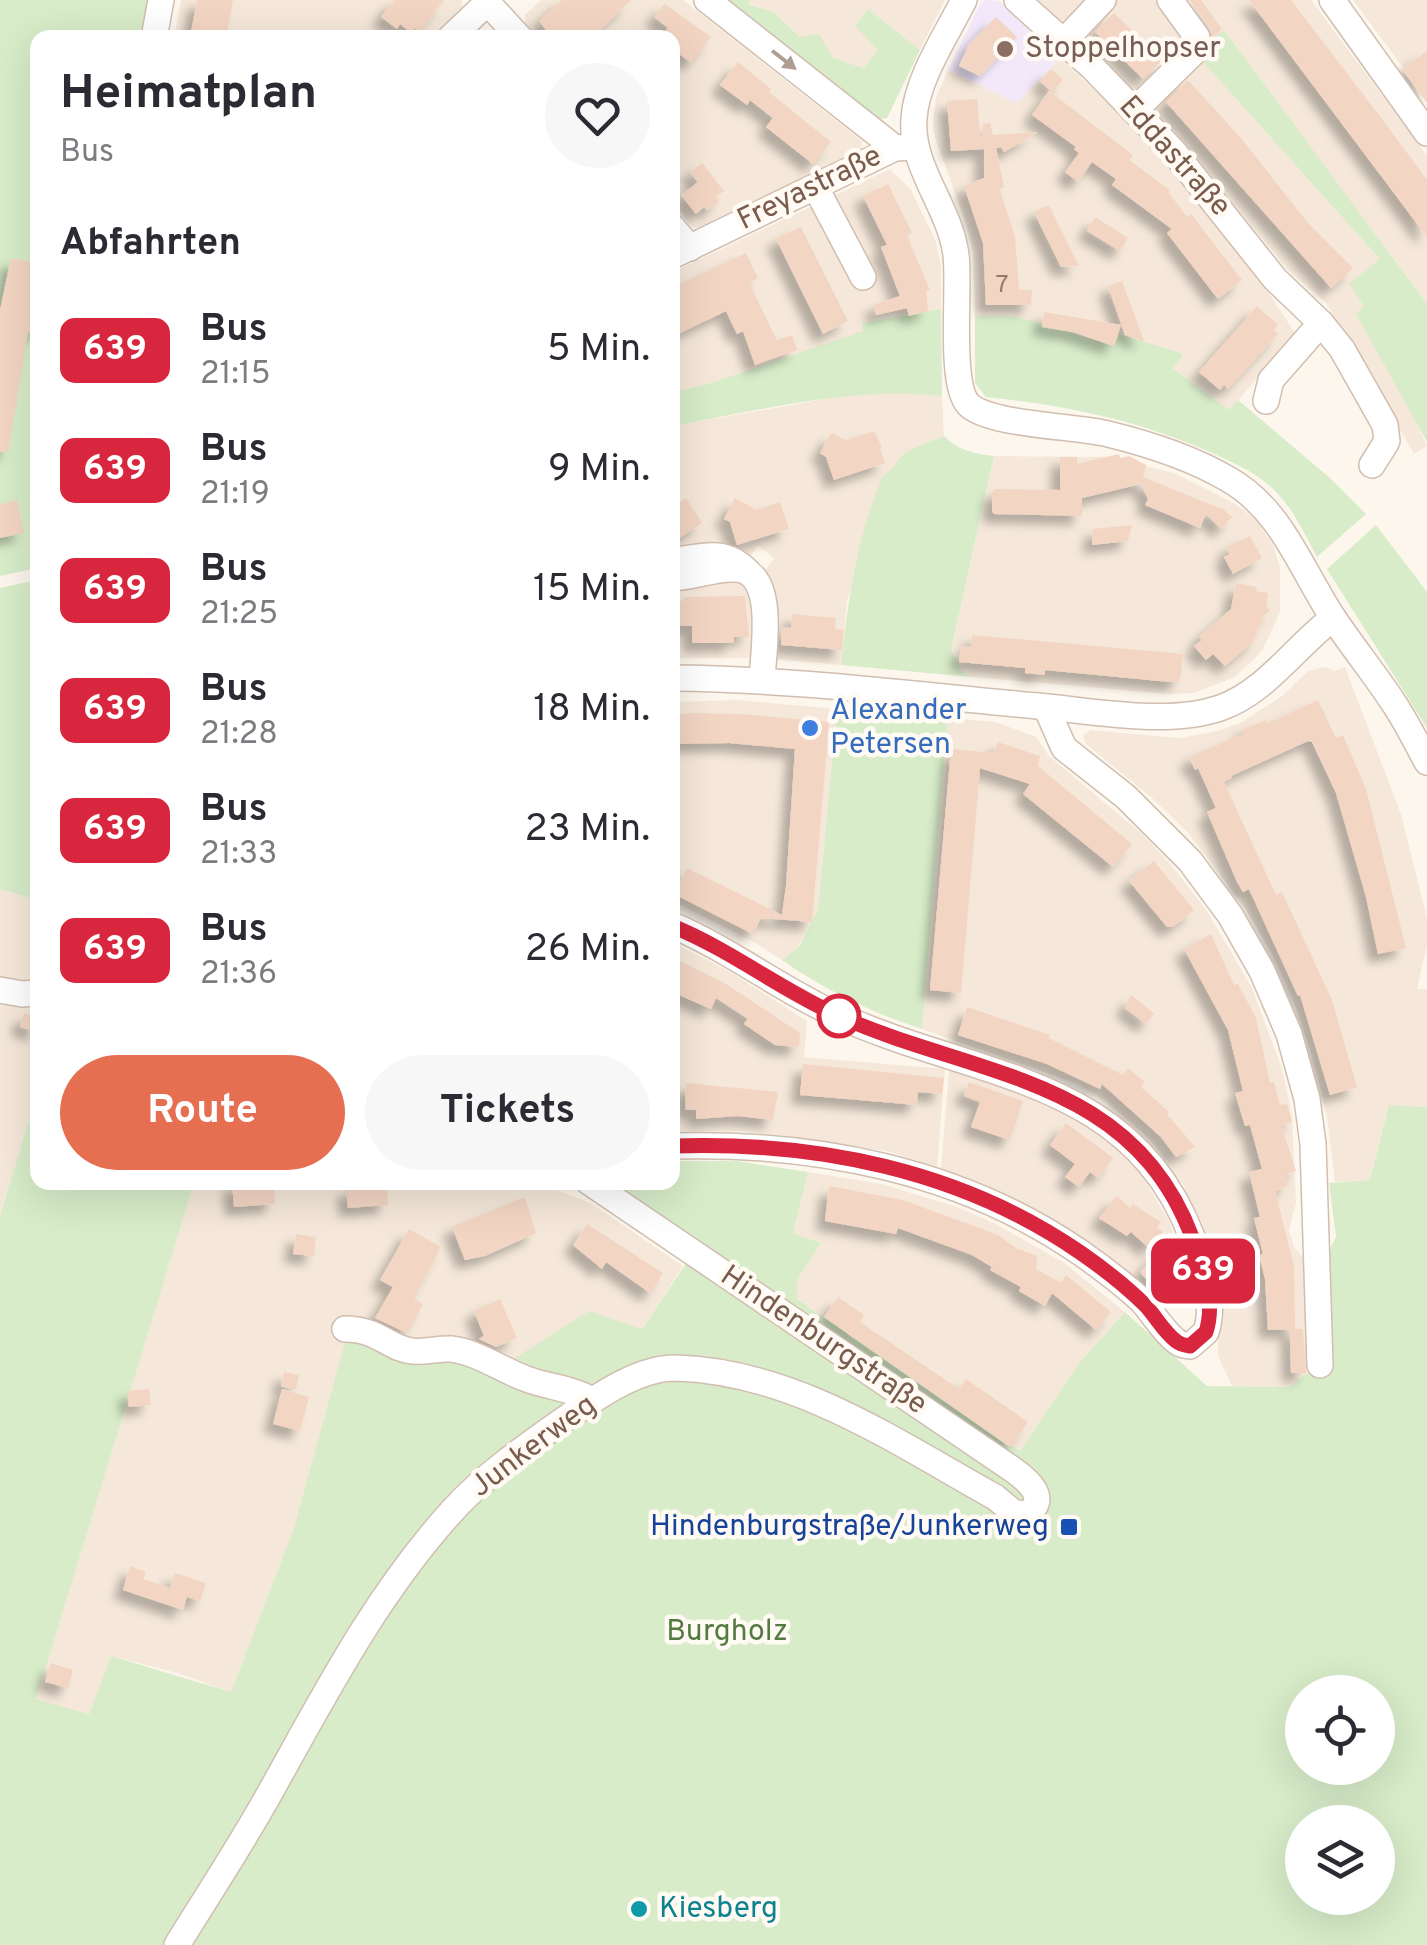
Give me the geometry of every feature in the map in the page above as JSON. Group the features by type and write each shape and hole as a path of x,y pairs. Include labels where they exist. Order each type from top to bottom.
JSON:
{"street":[{"path":"156,30 162,0"},
{"path":"707,0 906,147 944,212 955,250 957,368 962,395 972,408 994,417 1115,436 1185,459 1227,478 1267,508 1427,762"},
{"name":"Freyastraße","path":"681,252 906,147 918,97 964,0"},
{"name":"Eddastraße","path":"1017,0 1134,111 1218,204 1275,279 1342,349 1384,425 1386,441 1372,465"},
{"path":"1063,42 1104,0"},
{"path":"1134,111 1196,50 1197,37 1170,0"},
{"path":"1332,0 1427,133"},
{"path":"462,30 499,5 515,30"},
{"path":"816,188 863,277"},
{"path":"1266,400 1271,380 1321,323"},
{"path":"680,560 720,553 737,560 755,577 762,589 762,680"},
{"path":"680,577 737,568 748,572"},
{"path":"680,678 762,680 1186,716 1224,707 1260,684 1333,618"},
{"path":"1046,706 1064,748 1126,798 1190,861 1230,915 1262,971 1289,1034 1307,1100 1313,1144 1320,1365"},
{"path":"680,930 733,954 836,1015 903,1043 1060,1094 1095,1113 1157,1171 1183,1213 1210,1298 1206,1332 1190,1346 1176,1342 1139,1299 1079,1252 1001,1207 939,1182 872,1162 806,1150 750,1145 680,1146"},
{"path":"0,990 30,994"},
{"name":"Hindenburgstraße","path":"601,1190 1012,1469 1036,1490 1033,1510"},
{"path":"346,1329 366,1329 410,1352 432,1348 470,1353 524,1378 592,1400"},
{"name":"Junkerweg","path":"178,1945 270,1793 322,1697 397,1582 454,1509 515,1454 592,1400 643,1374 671,1368 728,1374 782,1386 822,1401 995,1497 1013,1512 1026,1515 1033,1510"}],"shaded area":[{"path":"181,0 462,0 462,7 437,30 175,30"},
{"path":"541,0 683,0 862,141 861,150 699,228 691,226 680,213 680,30 530,30 525,15"},
{"path":"749,0 945,0 920,50 869,10 878,50 864,68 833,58 800,37 773,12"},
{"name":"Stoppelhopser","path":"985,0 999,1 1060,58 1017,103 948,70"},
{"path":"1039,0 1311,0 1427,156 1427,304 1224,31 1198,55 1381,260 1365,307 1427,446 1414,454 1326,303 1288,270 1176,133"},
{"path":"1353,0 1427,0 1427,100"},
{"path":"1060,58 1124,118 1204,206 1251,266 1295,333 1229,411 1172,367 1184,355 1118,335 1115,346 1015,316 975,316 973,252 935,138 936,97 948,70 1017,103"},
{"path":"890,169 911,190 935,239 941,265 941,309 862,323 864,331 680,390 680,269"},
{"path":"909,392 942,396 944,436 913,449 896,463 847,601 841,665 772,659 764,573 774,558 758,546 748,559 680,555 680,425 847,395"},
{"path":"994,456 1108,457 1174,473 1234,503 1256,520 1273,545 1280,568 1280,612 1262,651 1235,677 1194,693 971,677 961,671 951,650"},
{"path":"730,575 753,593 755,658 680,658 680,586"},
{"path":"1326,667 1334,671 1345,667 1402,817 1427,919 1427,945 1417,989 1427,989 1427,1107 1389,1105 1370,1180 1335,1182 1327,1117 1312,1056 1273,955 1245,908 1188,833 1086,744 1083,735 1091,730 1179,738 1218,731 1240,723 1282,696 1308,671"},
{"path":"737,700 837,709 818,909 799,945 782,960 680,905 680,702"},
{"path":"948,718 996,722 1036,737 1049,756 1142,834 1172,866 1207,911 1252,988 1282,1069 1292,1115 1296,1203 1289,1230 1294,1247 1306,1261 1307,1376 1289,1387 1232,1386 1218,1356 1219,1286 1202,1222 1183,1184 1149,1139 1105,1101 1078,1084 922,1029"},
{"path":"0,889 30,898 30,984 0,982"},
{"path":"680,946 727,970 807,1021 804,1057 945,1069 937,1167 891,1152 740,1131 680,1132"},
{"path":"18,1003 30,1009 30,1116 0,1216 0,1005"},
{"path":"949,1070 1066,1110 1117,1146 1140,1172 1170,1223 1189,1280 1188,1292 1182,1300 1172,1308 1166,1306 1129,1275 1001,1194 941,1168"},
{"path":"808,1172 882,1184 994,1223 1063,1262 1125,1312 1080,1362 1020,1451 797,1299 797,1280 821,1243 793,1233"},
{"path":"192,1190 558,1190 592,1204 683,1266 642,1329 294,1528 231,1692 111,1656 89,1714 35,1699"}],"green space":[{"path":"0,0 152,0 146,30 30,30 30,570 0,576"},
{"path":"728,0 749,0 749,4 773,12 800,37 819,34 833,58 864,68 878,50 855,26 868,9 920,50 887,118 880,119"},
{"path":"1224,30 1427,304 1427,442 1356,314 1364,306 1349,284 1380,259 1197,55"},
{"path":"941,309 942,396 841,397 680,425 680,390 863,331 862,323"},
{"path":"975,316 1015,316 1114,346 1119,334 1184,354 1173,368 1229,410 1238,400 1366,514 1317,557 1276,492 1254,474 1227,460 1128,423 1073,409 986,397 975,383"},
{"path":"944,436 967,450 994,456 951,650 962,671 971,677 841,665 855,568 883,475 906,453"},
{"path":"1376,525 1427,592 1427,728 1327,569"},
{"path":"30,582 30,898 0,889 0,588"},
{"path":"837,709 948,718 922,1029 849,1000 782,960 800,945 818,909"},
{"name":"Burgholz","path":"1389,1105 1427,1107 1427,1945 0,1945 0,1216 30,1116 30,1190 192,1190 36,1699 89,1714 111,1656 231,1692 294,1528 350,1324 411,1348 504,1365 589,1311 642,1329 699,1244 622,1190 680,1190 680,1161 736,1161 808,1172 793,1233 821,1243 797,1280 797,1299 1020,1451 1080,1362 1125,1312 1207,1386 1289,1387 1307,1373 1328,1372 1328,1253 1336,1237 1329,1183 1370,1180"}],"building":[{"path":"197,0 233,0 227,30 191,30"},
{"path":"394,0 444,0 422,30 407,30 400,24 397,29 381,17"},
{"path":"562,0 631,0 600,30 546,30 539,21"},
{"path":"1190,0 1201,0 1222,29 1213,38 1210,27"},
{"path":"1249,0 1291,0 1388,127 1427,180 1427,237"},
{"path":"665,4 711,37 691,63 680,55 680,30 666,30 654,17"},
{"path":"1114,13 1162,60 1143,79 1095,32"},
{"path":"996,17 1017,37 980,76 959,66 969,44"},
{"path":"1427,51 1427,103 1402,69"},
{"path":"738,62 831,142 813,164 766,127 773,118 750,100 747,105 720,85"},
{"path":"1051,69 1063,80 1052,92 1040,81"},
{"path":"1188,80 1240,137 1308,223 1353,268 1331,288 1166,102"},
{"path":"1049,91 1133,155 1129,160 1170,190 1187,217 1191,214 1242,280 1218,299 1167,233 1172,229 1112,185 1116,179 1092,162 1078,182 1065,172 1079,153 1076,147 1032,115"},
{"path":"977,99 980,135 983,124 990,123 993,135 1038,132 1004,152 1001,147 996,148 1004,187 1001,194 1015,236 1019,290 1032,290 1031,305 986,305 983,243 964,186 984,178 984,149 951,151 947,101"},
{"path":"702,163 724,191 713,206 696,214 681,195 698,182 690,172"},
{"path":"888,184 912,233 907,236 930,290 926,291 928,311 909,316 907,308 876,315 873,305 900,296 881,247 887,245 863,196"},
{"path":"1049,205 1079,266 1061,267 1034,212"},
{"path":"1095,217 1128,238 1120,251 1087,231"},
{"path":"801,227 848,321 823,334 776,239"},
{"path":"746,253 758,278 749,283 777,340 792,335 797,350 755,365 743,331 737,334 726,311 680,333 680,284"},
{"path":"11,258 30,262 30,332 8,452 0,452 0,310"},
{"path":"1122,281 1144,341 1125,335 1108,286"},
{"path":"1257,306 1278,325 1273,330 1278,334 1228,389 1224,385 1220,390 1199,372"},
{"path":"1044,312 1121,325 1114,346 1073,332 1042,327"},
{"path":"874,431 885,463 834,480 826,457 820,453 831,433 846,440"},
{"path":"1119,454 1120,458 1129,456 1146,465 1143,477 1224,510 1232,517 1221,529 1206,514 1200,528 1145,505 1148,499 1141,484 1082,498 1082,516 992,511 995,489 1060,490 1060,457 1077,457 1077,464"},
{"path":"686,498 702,523 680,538 680,502"},
{"path":"735,498 757,510 780,502 789,529 737,545 730,522 724,519"},
{"path":"17,500 24,533 0,538 0,504"},
{"path":"1132,525 1128,541 1092,545 1093,529"},
{"path":"1250,536 1262,558 1233,574 1224,557 1230,554 1226,548"},
{"path":"1236,583 1268,593 1266,606 1270,611 1264,615 1252,643 1225,666 1213,654 1206,660 1194,646 1231,609"},
{"path":"745,596 749,637 734,637 734,643 692,643 692,626 680,626 680,601 684,597"},
{"path":"792,614 836,618 835,629 844,630 842,650 781,645 781,627 791,628"},
{"path":"972,635 1183,654 1181,675 1179,681 1170,682 1045,670 1045,675 1025,673 1025,668 959,662 961,646 971,647"},
{"path":"1318,700 1336,738 1343,735 1366,789 1406,948 1378,954 1336,793 1312,742 1224,782 1276,895 1282,892 1332,1000 1357,1087 1330,1095 1300,995 1249,889 1243,892 1237,882 1207,812 1216,808 1189,757 1244,734 1242,730 1266,720 1267,724"},
{"path":"680,714 741,714 829,722 812,922 761,918 753,934 680,897 680,882 687,868 782,915 795,749 729,743 680,744"},
{"path":"998,742 1040,756 1038,766 1132,844 1113,867 1023,794 1030,784 980,768 961,993 930,990 951,749 994,753"},
{"path":"1154,861 1194,910 1173,927 1167,927 1129,881"},
{"path":"1211,934 1234,985 1238,984 1256,1018 1270,1083 1274,1082 1280,1105 1287,1104 1292,1122 1281,1125 1296,1171 1285,1174 1288,1185 1275,1191 1294,1266 1295,1329 1268,1330 1265,1279 1259,1255 1263,1254 1254,1218 1260,1217 1249,1172 1262,1169 1250,1125 1245,1126 1235,1093 1243,1091 1228,1030 1184,949"},
{"path":"680,961 723,982 800,1033 799,1047 775,1045 744,1024 748,1019 716,998 711,1009 680,995"},
{"path":"1131,995 1154,1013 1146,1024 1125,1008"},
{"path":"967,1007 1050,1035 1049,1038 1123,1075 1128,1068 1145,1082 1141,1087 1169,1112 1195,1147 1176,1157 1161,1137 1102,1084 1100,1089 1047,1064 958,1035"},
{"path":"24,1013 30,1015 30,1030 20,1027"},
{"path":"803,1064 944,1078 942,1094 918,1092 917,1105 800,1095"},
{"path":"969,1082 1023,1101 1010,1140 971,1127 980,1102 964,1096"},
{"path":"686,1083 778,1092 773,1120 738,1116 696,1119 696,1110 685,1110"},
{"path":"1066,1123 1113,1158 1098,1178 1090,1172 1079,1187 1065,1177 1075,1164 1050,1145"},
{"path":"829,1186 903,1200 998,1235 1037,1256 1036,1269 1061,1283 1066,1275 1111,1312 1096,1330 1052,1293 1045,1306 972,1255 898,1228 896,1234 825,1221"},
{"path":"233,1190 274,1190 275,1204 234,1207"},
{"path":"346,1190 387,1190 388,1205 348,1208"},
{"path":"1117,1196 1130,1208 1133,1204 1161,1222 1157,1227 1163,1232 1149,1248 1131,1232 1127,1236 1099,1218"},
{"path":"525,1197 536,1233 485,1256 465,1260 452,1227"},
{"path":"587,1224 663,1273 650,1293 606,1262 602,1269 573,1245"},
{"path":"409,1229 441,1247 414,1299 423,1304 407,1333 375,1318 393,1287 380,1280"},
{"path":"296,1234 316,1237 314,1256 293,1254"},
{"path":"1159,1251 1181,1277 1162,1298 1140,1272"},
{"path":"838,1297 864,1315 860,1322 959,1389 966,1379 1028,1422 1010,1447 824,1317"},
{"path":"500,1299 517,1338 496,1347 479,1339 484,1336 474,1311"},
{"path":"1290,1329 1303,1329 1306,1373 1291,1373"},
{"path":"284,1372 299,1375 296,1390 281,1386"},
{"path":"149,1389 151,1405 129,1407 127,1391"},
{"path":"282,1389 309,1397 300,1431 273,1424"},
{"path":"130,1566 146,1572 143,1579 170,1588 175,1573 206,1583 200,1601 187,1597 183,1610 123,1590"},
{"path":"51,1663 73,1670 68,1688 45,1682"}],"bus line":[{"name":"639","path":"680,929 733,954 836,1015 903,1043 1060,1094 1095,1113 1157,1171 1183,1213 1210,1298 1206,1332 1190,1346 1176,1342 1123,1284 1079,1252 1001,1207 939,1182 872,1162 806,1150 750,1145 680,1146"}],"place":[{"name":"Stoppelhopser","path":"1005,49"},
{"name":"Alexander Petersen","path":"810,728"},
{"name":"Hindenburgstraße/Junkerweg","path":"1069,1527"},
{"name":"Kiesberg","path":"639,1909"}]}
